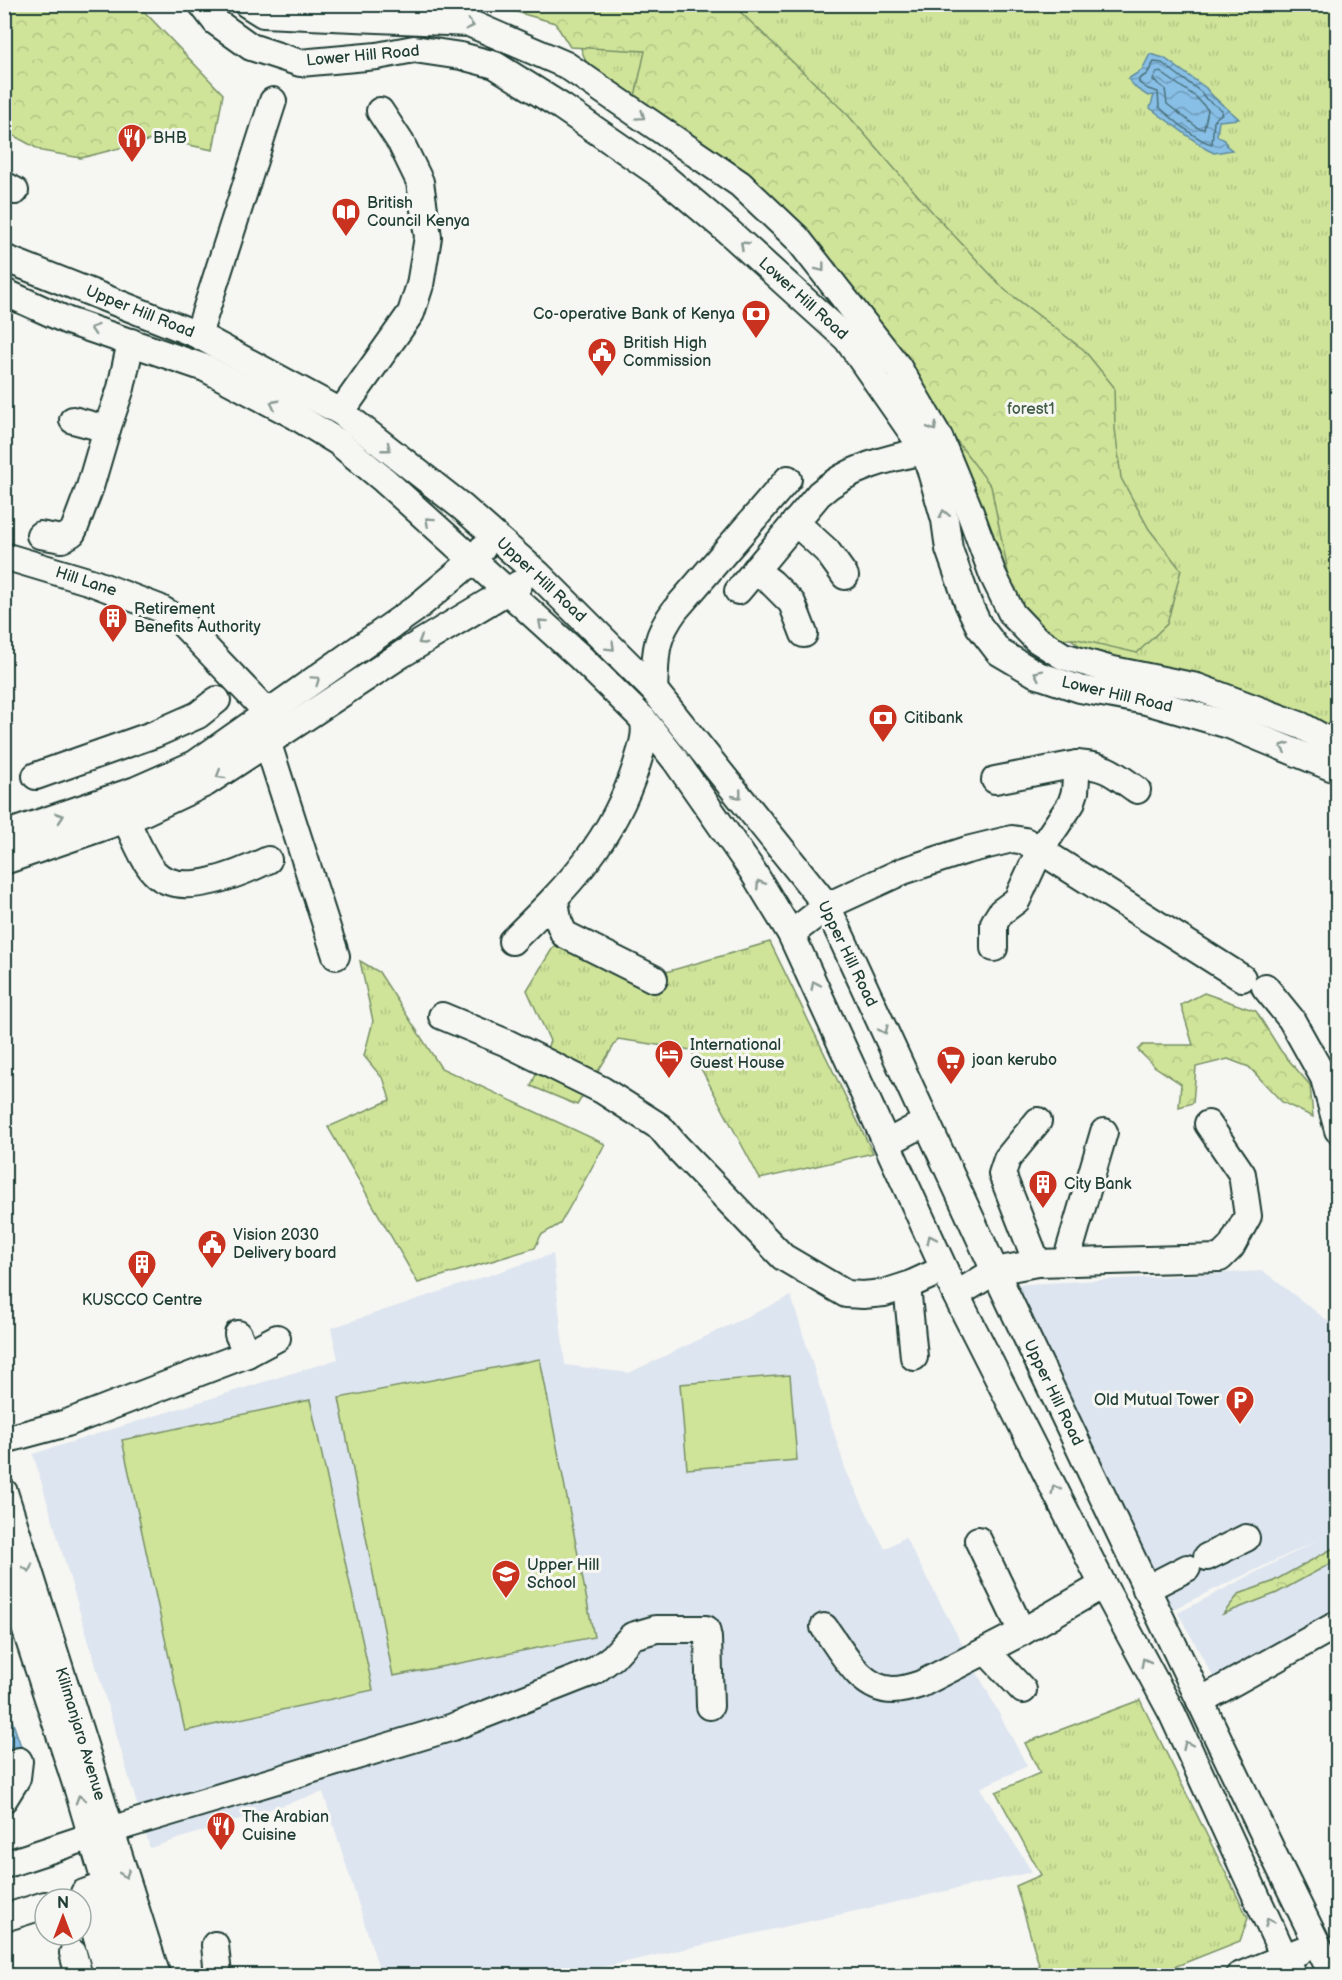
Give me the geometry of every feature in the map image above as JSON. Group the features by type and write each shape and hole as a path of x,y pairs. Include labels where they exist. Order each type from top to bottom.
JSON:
{"street":[{"name":"Lower Hill Road","path":"202,4 216,22 251,47 300,63 377,56 414,49 461,56 495,65 562,107 665,178 729,232 847,339 925,451 945,520 949,549 964,594 979,626 999,652 1038,675 1080,689 1146,701 1229,725 1338,770"},
{"name":"Lower Hill Road","path":"247,4 263,14 469,23 566,65 636,112 740,184 797,238 898,367 939,437 993,575 1012,614 1036,639 1063,656 1108,669 1197,687 1302,726 1338,746"},
{"path":"198,335 273,101"},
{"path":"341,412 411,313 420,285 428,237 420,182 401,142 380,111"},
{"name":"Upper Hill Road","path":"4,258 198,335 341,412 462,507 538,574 654,690 827,906 995,1271 1326,1962"},
{"name":"Upper Hill Road","path":"4,292 68,321 205,368 294,415 338,442 384,480 579,656 643,719 676,761 752,870 791,934 956,1295 1103,1585 1172,1713 1293,1969"},
{"path":"40,535 62,539 72,533 90,487 121,388 131,342"},
{"path":"73,420 107,429"},
{"path":"738,591 819,494 831,483 877,462 925,451"},
{"path":"654,690 656,648 662,628 788,479"},
{"path":"795,522 827,551 845,576"},
{"path":"4,835 136,790 195,764 415,609 472,561 494,535"},
{"name":"Hill Lane","path":"4,556 91,582 148,604 178,619 268,713"},
{"path":"755,570 792,603 804,634"},
{"path":"4,861 125,819 169,802 206,783 402,654 505,591 538,574"},
{"path":"36,776 155,734 207,707 220,748"},
{"path":"512,941 555,900 595,853 624,799 646,728 643,719"},
{"path":"267,741 336,956"},
{"path":"994,948 994,923 1001,912 1017,900 1040,850 1071,804 1076,792 1077,764"},
{"path":"995,780 1077,764 1098,766 1108,770 1137,790"},
{"path":"125,819 154,872 166,881 197,884 212,882 246,871 268,860"},
{"path":"791,934 827,906 903,871 997,841 1012,839 1025,841 1253,983 1291,1019 1324,1078 1338,1130"},
{"path":"555,900 558,920 564,934 654,979"},
{"path":"442,1016 507,1043 602,1090 660,1127 783,1257 846,1294 884,1293 907,1287 945,1269"},
{"path":"1037,1263 1002,1174 1007,1159 1038,1121"},
{"path":"887,1143 926,1122"},
{"path":"956,1295 995,1271 1037,1263 1220,1258 1231,1247 1248,1216 1242,1174 1208,1124"},
{"path":"1066,1262 1104,1132"},
{"path":"907,1287 914,1357"},
{"path":"4,1440 67,1423 243,1344 277,1338"},
{"name":"Kilimanjaro Avenue","path":"4,1492 101,1833 86,1887"},
{"path":"1146,1589 1246,1538"},
{"path":"978,1539 1022,1632"},
{"name":"Kilimanjaro Avenue","path":"4,1563 101,1833 157,1976"},
{"path":"824,1627 864,1681 892,1690 921,1684 1022,1632 1103,1585"},
{"path":"1200,1701 1338,1624"},
{"path":"4,1865 101,1833 453,1727 593,1672 613,1658 632,1636 656,1629 706,1629 710,1706"},
{"path":"986,1651 1023,1690"},
{"path":"4,1799 17,1778 19,1761"},
{"name":"Kilimanjaro Avenue","path":"93,1906 133,1976"},
{"path":"4,1918 33,1909"},
{"path":"93,1921 108,1976"},
{"path":"215,1945 218,1976"},
{"path":"1239,1976 1326,1962"}],"shaded area":[{"name":"Upper Hill School","path":"553,1254 565,1365 629,1373 791,1296 846,1471 885,1549 905,1537 1027,1766 980,1788 1032,1872 567,1975 381,1975 323,1792 150,1848 33,1454 338,1359 331,1328"},
{"path":"1263,1271 1337,1328 1337,1630 1220,1689 1178,1613 1320,1539 1171,1610 1008,1285"}],"green space":[{"name":"forest1","path":"452,4 733,5 847,114 934,214 1005,290 1084,350 1114,387 1115,428 1121,478 1149,529 1181,570 1167,624 1137,653 1077,639 1050,639 1023,621 1008,572 991,486 902,369 830,259 758,190 634,101 645,51 570,47 555,23 506,9 451,6"},
{"path":"588,4 1337,5 1337,748 1095,657 1016,598 1008,572 987,549 933,421 797,238 594,84 571,21"},
{"path":"4,5 138,5 223,94 213,150 170,141 162,144 159,138 81,158 42,151 5,131"},
{"path":"557,941 659,974 770,942 873,1153 760,1179 691,1050 618,1039 577,1105 531,1086 550,1041 527,990"},
{"path":"360,961 379,972 441,1068 605,1144 560,1224 541,1235 535,1248 418,1283 328,1127 390,1100 384,1080 364,1056 373,1021"},
{"path":"1204,993 1256,1011 1281,1051 1310,1085 1313,1117 1282,1102 1249,1067 1228,1059 1196,1067 1193,1103 1179,1107 1181,1084 1154,1066 1138,1050 1143,1045 1193,1045 1181,1005"},
{"path":"540,1359 594,1637 393,1676 339,1398"},
{"path":"790,1375 797,1460 687,1469 680,1384"},
{"path":"310,1400 373,1690 185,1731 122,1440"},
{"path":"1337,1546 1337,1560 1277,1593 1223,1614 1239,1594 1272,1582"},
{"path":"1140,1700 1248,1918 1240,1941 1154,1975 1042,1975 1016,1886 1041,1875 996,1792 1040,1773 1025,1743"}],"water":[{"path":"1150,54 1164,58 1206,88 1239,119 1219,121 1217,136 1225,140 1227,146 1232,150 1214,153 1206,149 1150,108 1154,95 1148,96 1128,79 1142,70"},
{"path":"4,1697 23,1752 10,1756 5,1740"}],"place":[{"name":"BHB","path":"132,164"},
{"name":"British Council Kenya","path":"346,238"},
{"name":"Co-operative Bank of Kenya","path":"756,340"},
{"name":"British High Commission","path":"602,378"},
{"name":"Retirement Benefits Authority","path":"113,644"},
{"name":"Citibank","path":"883,744"},
{"name":"International Guest House","path":"669,1080"},
{"name":"joan kerubo","path":"951,1086"},
{"name":"City Bank","path":"1043,1210"},
{"name":"Vision 2030 Delivery board","path":"212,1270"},
{"name":"KUSCCO Centre","path":"142,1290"},
{"name":"Old Mutual Tower","path":"1240,1426"},
{"name":"Upper Hill School","path":"506,1600"},
{"name":"The Arabian Cuisine","path":"221,1852"}]}
